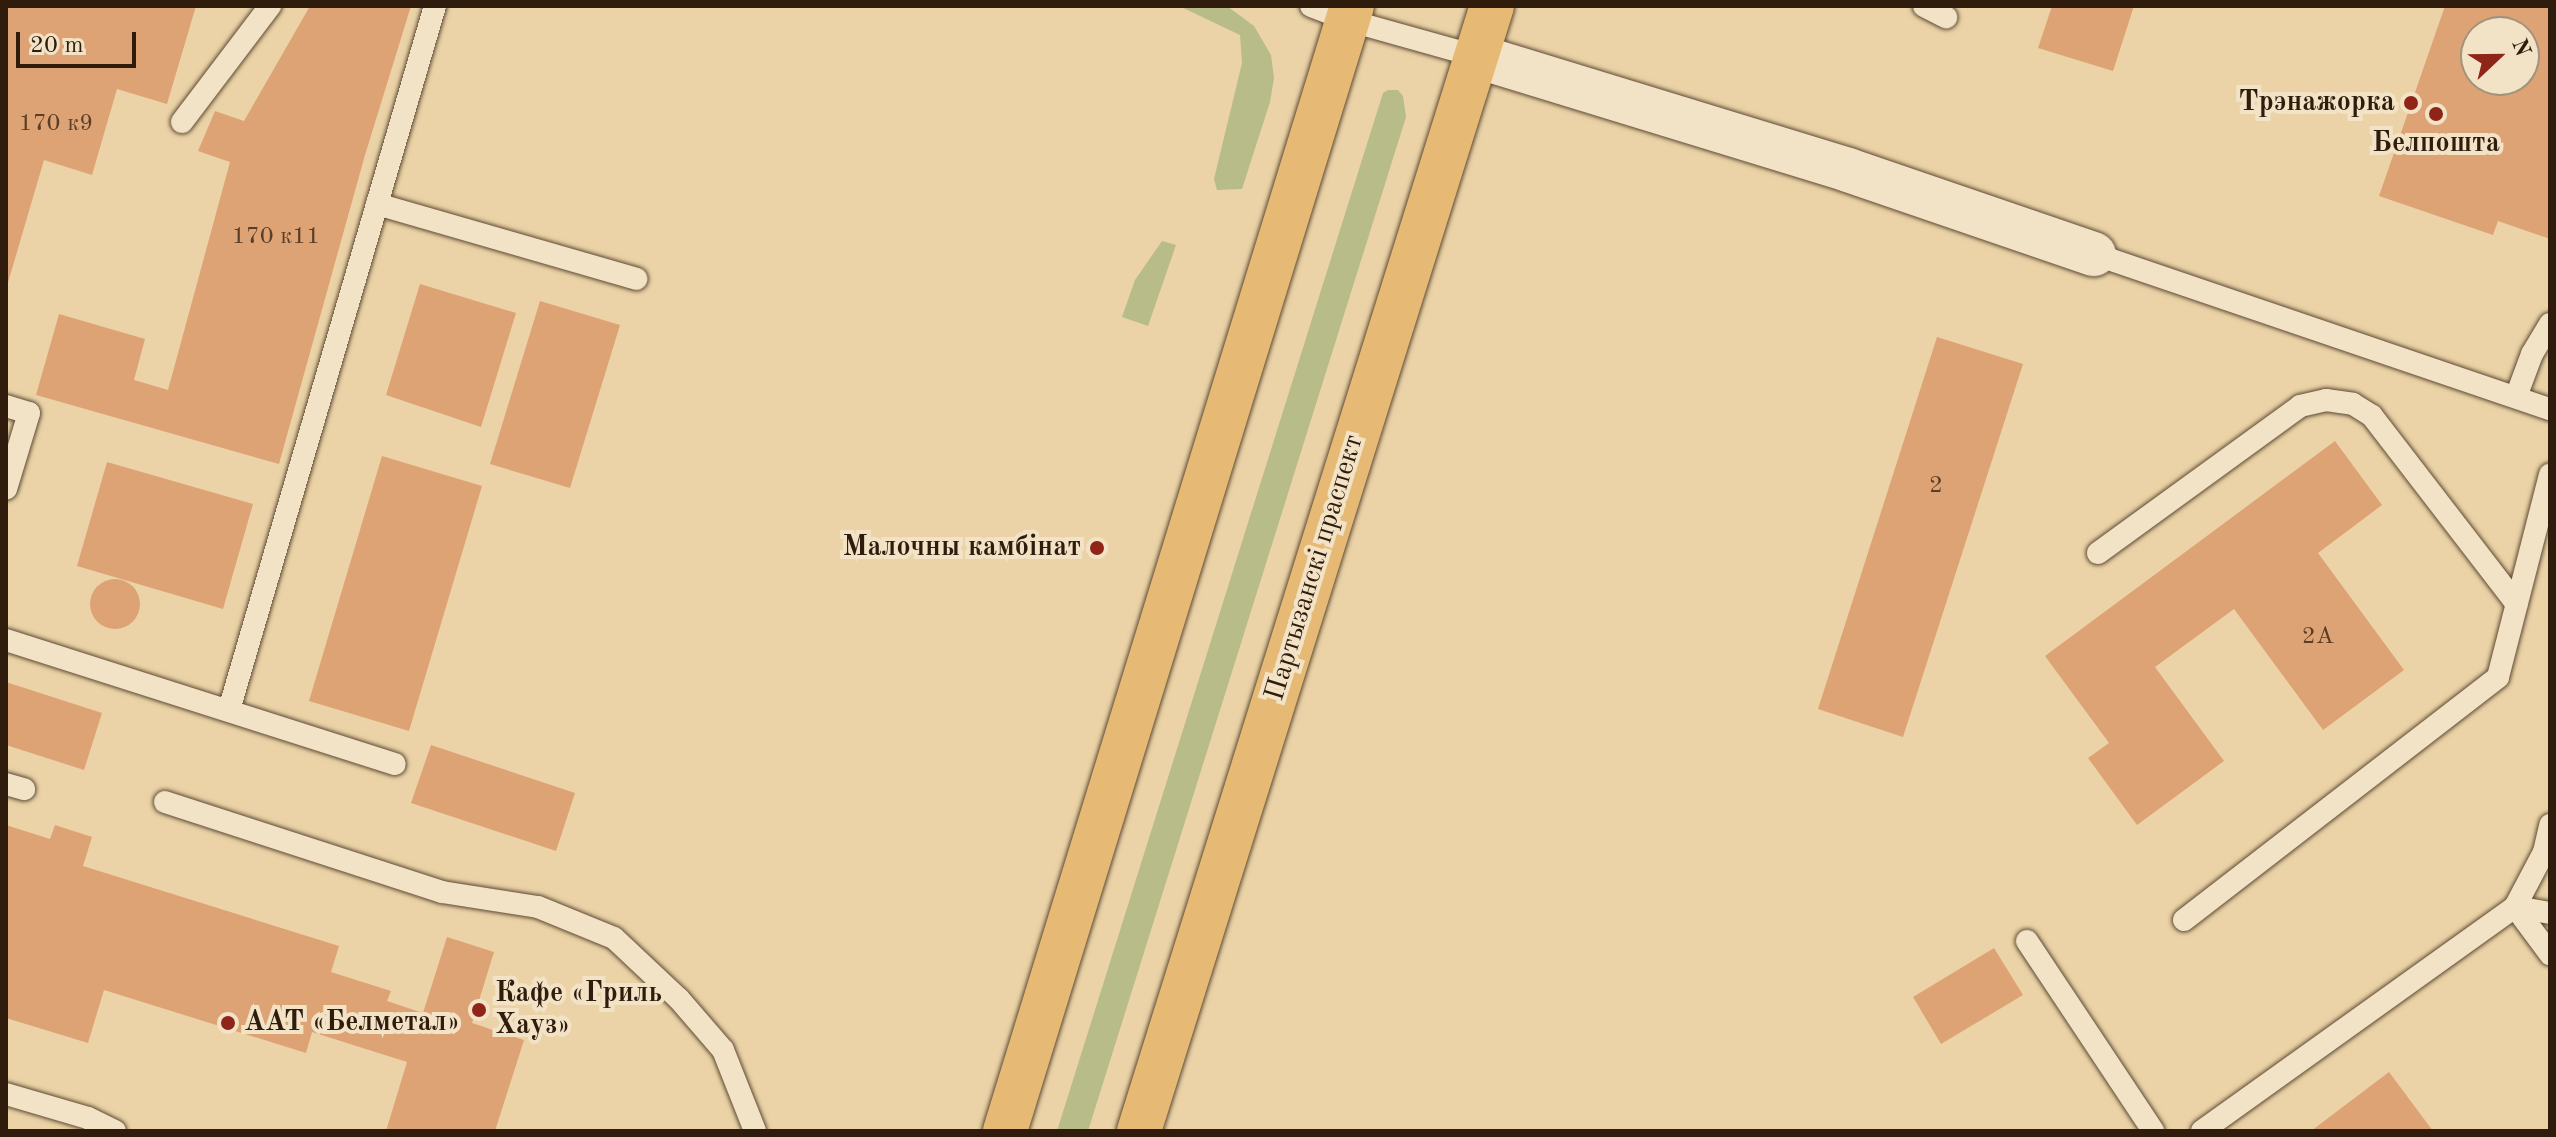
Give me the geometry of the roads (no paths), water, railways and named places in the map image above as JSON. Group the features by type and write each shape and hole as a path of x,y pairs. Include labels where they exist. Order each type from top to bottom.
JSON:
{"highway":[{"name":"Партызанскі праспект","path":"1139,1131 1492,6"},
{"path":"1005,1131 1337,11"}],"street":[{"path":"1476,56 1848,170 2094,254"}],"lane":[{"path":"182,122 270,6"},
{"path":"229,710 435,6"},
{"path":"1924,6 1946,17"},
{"path":"1337,11 1476,56"},
{"path":"377,204 636,279"},
{"path":"2094,254 2550,409"},
{"path":"2516,397 2532,354 2550,324"},
{"path":"2098,553 2300,406 2326,400 2353,404 2372,416 2517,604"},
{"path":"6,406 29,413 6,489"},
{"path":"2184,920 2498,677 2550,475"},
{"path":"6,640 395,764"},
{"path":"165,802 442,892 538,907 614,938 679,999 723,1050 755,1131"},
{"path":"2202,1131 2515,907 2544,852 2550,825"},
{"path":"2515,907 2550,913"},
{"path":"2515,907 2550,954"},
{"path":"2027,941 2153,1131"},
{"path":"6,1094 88,1118 115,1131"}],"place":[{"name":"Трэнажорка","path":"2411,103"},
{"name":"Белпошта","path":"2436,114"},
{"name":"Малочны камбінат","path":"1097,548"},
{"name":"Кафе «Гриль Хауз»","path":"479,1010"},
{"name":"ААТ «Белметал»","path":"228,1023"}]}
